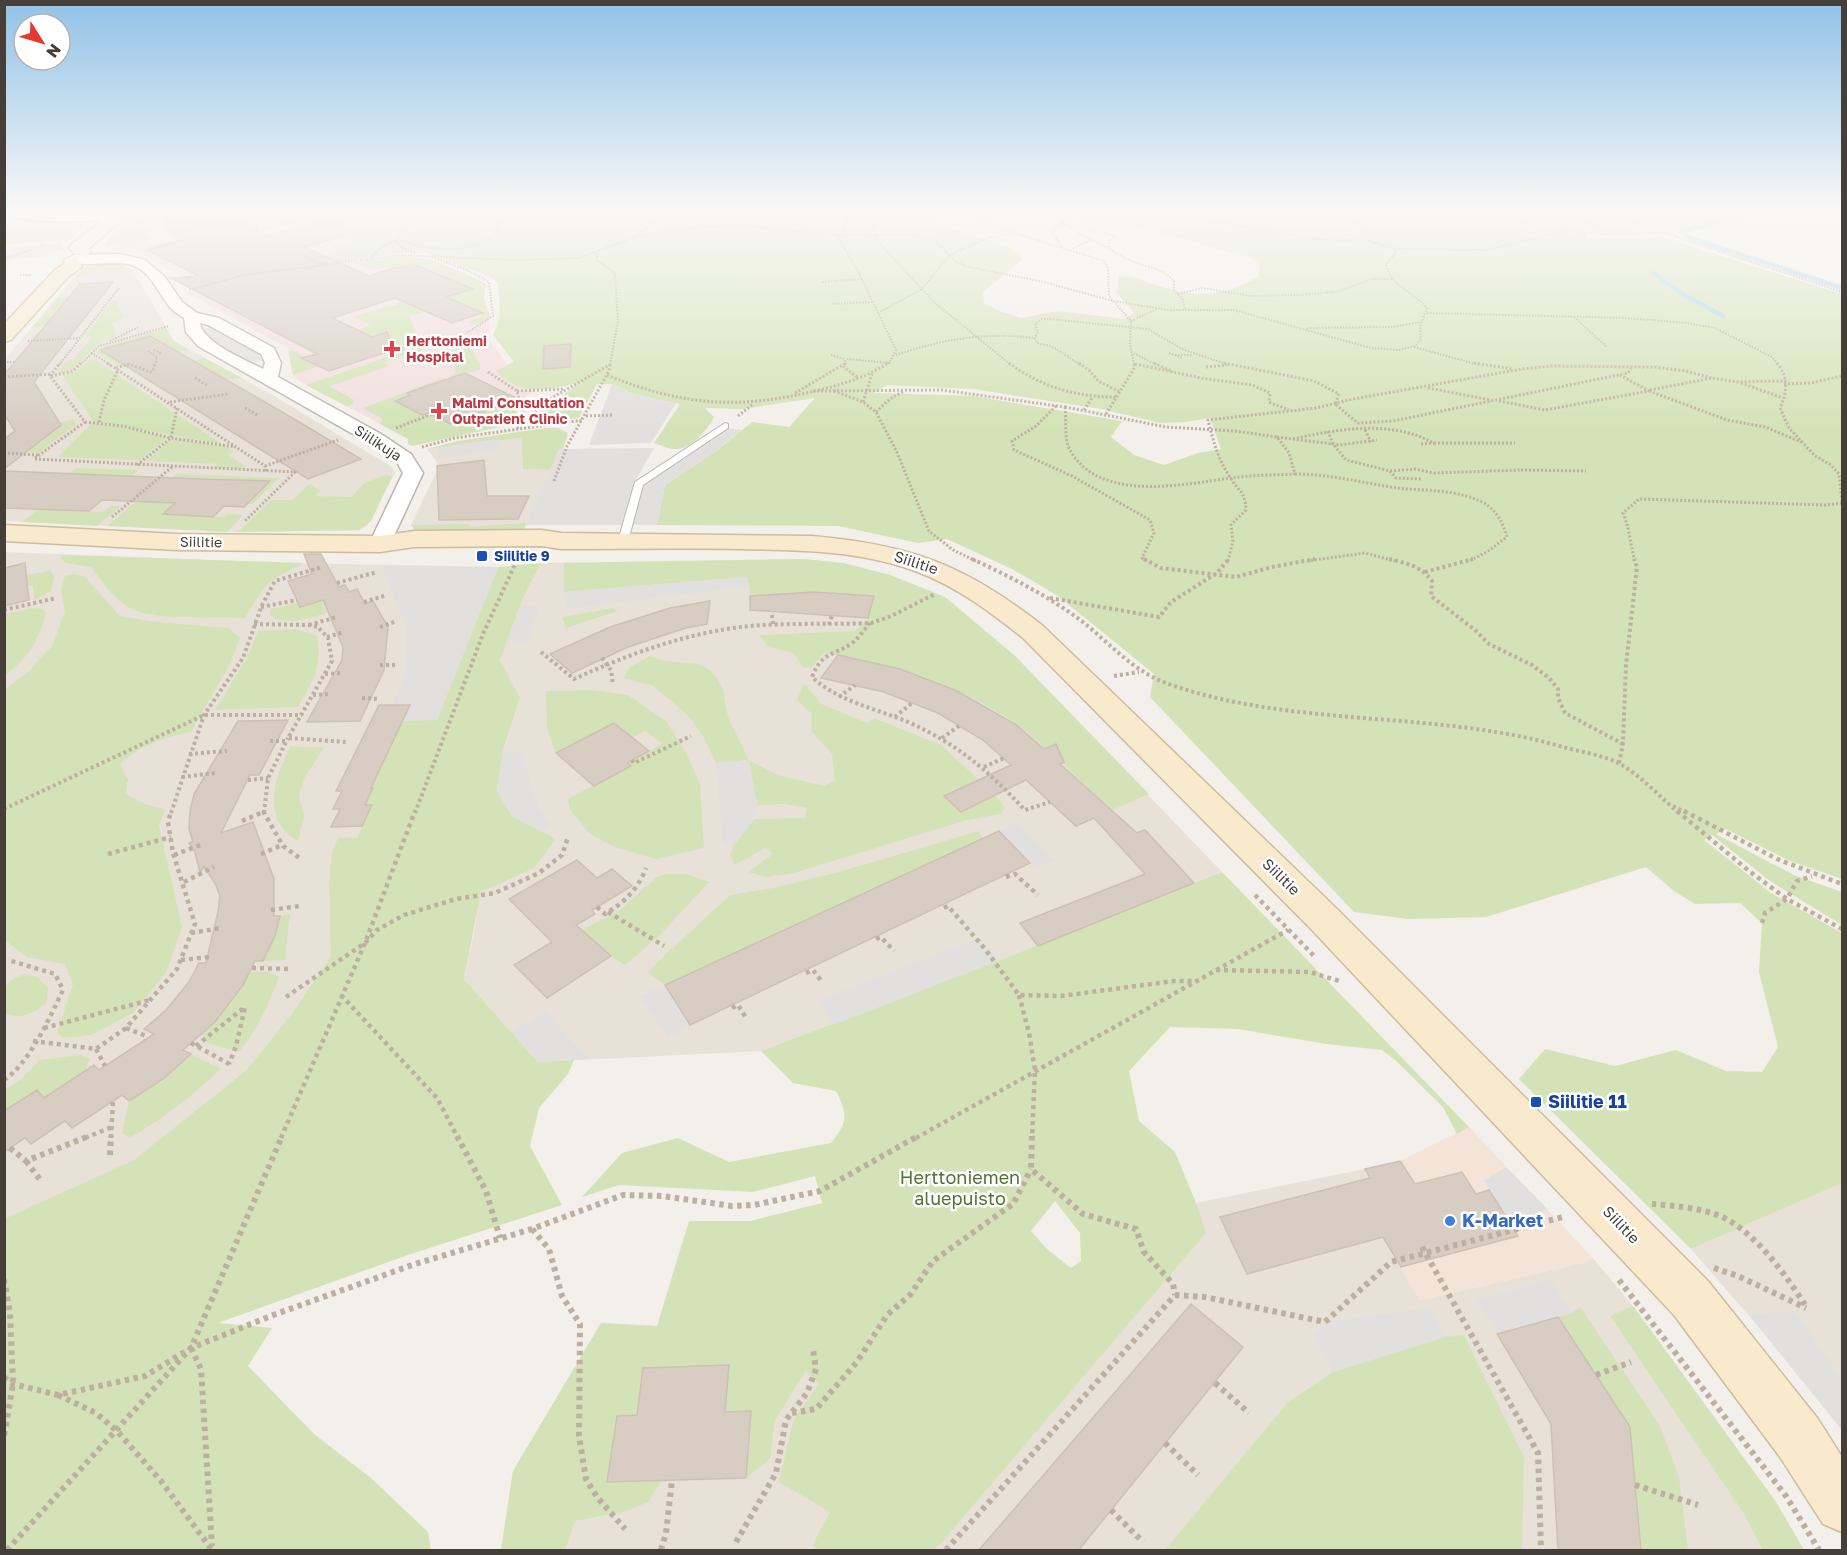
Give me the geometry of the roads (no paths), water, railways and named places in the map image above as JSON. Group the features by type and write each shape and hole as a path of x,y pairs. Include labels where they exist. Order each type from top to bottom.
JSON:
{"street":[{"path":"4,336 52,284"},
{"name":"Siilikuja","path":"162,284 176,305 192,317 213,321 268,351 273,363 270,380"},
{"name":"Siilikuja","path":"192,317 191,325 194,334 204,344 374,438 399,454 410,465 413,473 389,544"},
{"name":"Siilitie","path":"4,533 177,542 389,544 411,547 532,546 561,542 623,541 797,542 853,546 895,555 966,582 1002,604 1033,632 1324,920 1691,1298 1799,1438 1842,1505"}],"lane":[{"path":"623,541 638,484 726,426"}],"waterway":[{"path":"1668,284 1723,316"},
{"path":"1829,284 1842,288"}],"place":[{"name":"Herttoniemi Hospital","path":"392,349"},
{"name":"Malmi Consultation Outpatient Clinic","path":"439,411"},
{"name":"Siilitie 9","path":"482,556"},
{"name":"Siilitie 11","path":"1536,1102"},
{"name":"K-Market","path":"1450,1221"}],"park label":[{"name":"Herttoniemen aluepuisto","path":"960,1188"}]}
